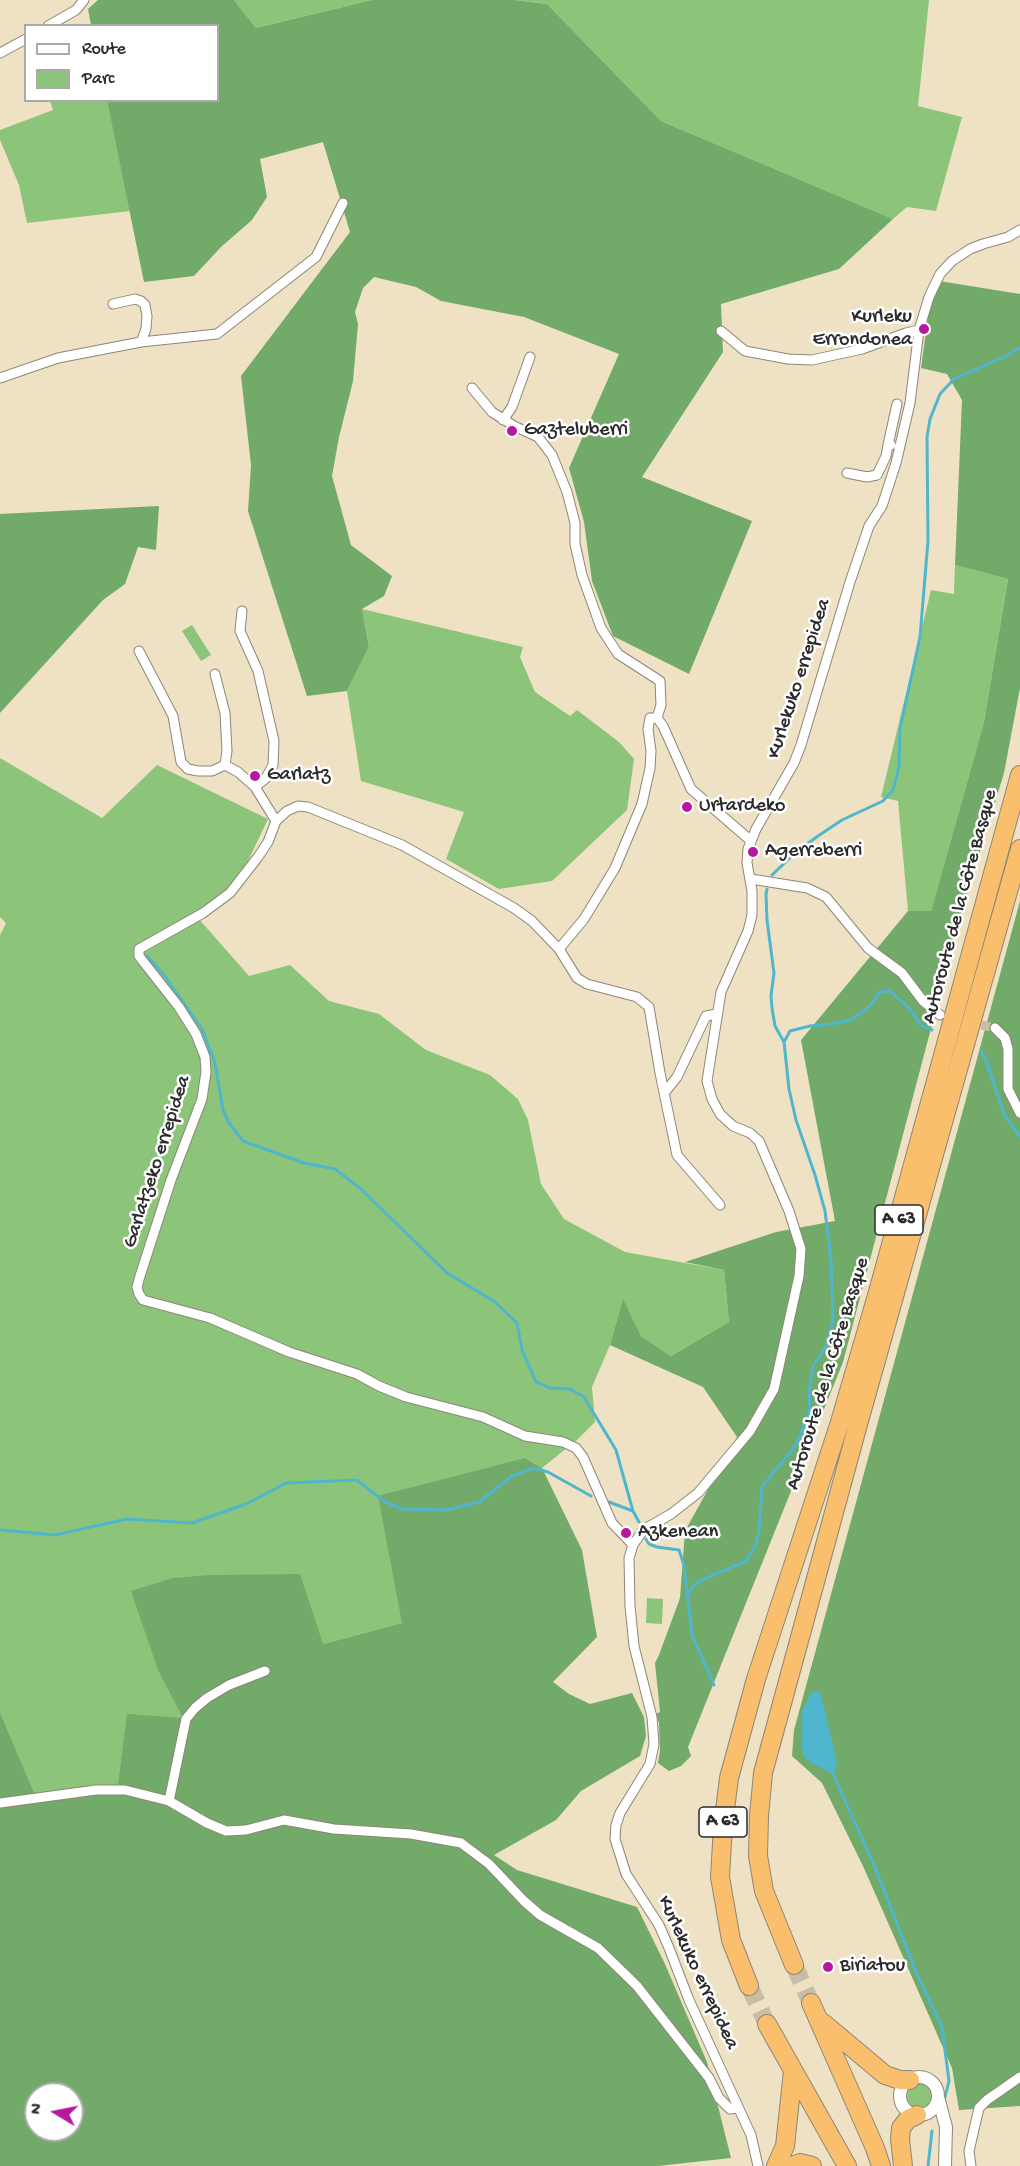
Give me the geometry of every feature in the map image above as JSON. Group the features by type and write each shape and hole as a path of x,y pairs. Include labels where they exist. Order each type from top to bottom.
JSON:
{"highway":[{"name":"Autoroute de la Côte Basque","path":"749,1986 731,1940 720,1877 729,1778 756,1679 840,1422 875,1302 1020,775"},
{"name":"Autoroute de la Côte Basque","path":"794,1965 764,1891 758,1856 759,1816 764,1773 857,1428 1020,849"},
{"path":"881,2166 815,2011 885,2075 900,2080 910,2080"},
{"path":"767,2024 847,2166"},
{"path":"776,2166 785,2146 793,2071"},
{"path":"903,2166 901,2128 908,2119 920,2115"},
{"path":"792,2166 800,2163 812,2166"}],"street":[{"path":"52,24 76,10 84,0"},
{"path":"0,53 24,40"},
{"path":"0,378 58,358 141,342 217,334 316,257 343,203"},
{"name":"Kurlekuko errepidea","path":"757,2166 751,2135 689,2000 659,1925 626,1874 615,1839 620,1813 650,1764 654,1744 652,1718 634,1646 629,1558 633,1545 643,1530 671,1514 698,1493 750,1431 774,1389 799,1276 801,1249 789,1210 759,1141 750,1133 733,1126 720,1114 712,1099 707,1081 721,992 748,931 753,904 747,855 750,840 789,772 801,745 850,582 869,526 882,506 910,402 919,330 929,297 940,274 952,261 970,249 1008,237 1020,230"},
{"path":"113,304 135,299 146,305 146,329 141,342"},
{"path":"721,331 745,351 788,359 812,360 862,349 919,330"},
{"path":"504,420 512,407 530,357"},
{"path":"472,388 492,412 538,437 552,455 567,492 575,523 575,544 582,575 601,628 618,654 660,681 661,705 657,718"},
{"path":"847,473 867,477 877,475 886,456 897,404"},
{"path":"888,445 899,447"},
{"path":"242,611 240,631 258,672 274,741 273,765 267,778 255,787"},
{"path":"139,651 173,716 181,762 188,769 198,771 212,771 225,765"},
{"path":"215,674 225,713 227,751 225,765"},
{"path":"559,949 584,919 615,868 642,804 650,768 651,751 648,729 650,718 657,718"},
{"path":"657,718 663,726 691,789 750,840"},
{"path":"225,765 238,772 255,787 276,821 293,808 308,807 402,844 514,908 532,921 559,949 577,978 594,986 637,997 649,1007 677,1155 720,1205"},
{"name":"Garlatzeko errepidea","path":"276,821 258,857 230,893 203,913 139,950 139,956 179,1007 196,1034 205,1057 206,1072 202,1099 171,1180 140,1276 137,1287 139,1294 143,1300 210,1317 289,1352 357,1374 406,1397 483,1417 525,1436 563,1442 576,1448 584,1457 612,1523 633,1545"},
{"path":"751,879 807,888 826,897 868,948 902,973 923,1001 940,1015"},
{"path":"665,1092 677,1077 706,1016 717,1014"},
{"path":"995,1028 1005,1038 1008,1089 1020,1113"},
{"path":"169,1801 186,1719 207,1698 229,1685 266,1671"},
{"path":"0,1803 96,1790 124,1790 169,1801 226,1831 246,1830 284,1820 334,1829 411,1834 461,1843 489,1864 540,1915 598,1948 644,1994 709,2078 719,2098 730,2109 738,2108"},
{"path":"971,2166 969,2151 979,2108 1020,2077"},
{"path":"945,2166 946,2137 944,2116 935,2087 929,2080 918,2078 910,2080 902,2089 901,2100 907,2110 937,2122 946,2137"},
{"path":"920,2115 935,2106 938,2096"}],"green space":[{"path":"98,0 234,0 256,28 372,0 514,0 547,4 661,121 893,219 839,269 721,304 723,352 642,477 752,521 689,674 613,636 592,581 584,522 569,468 619,354 524,317 441,301 416,287 374,277 363,288 355,312 358,324 353,381 332,476 351,545 392,576 384,596 362,609 369,647 347,691 307,696 248,511 251,465 241,376 350,232 323,142 260,159 267,197 252,220 221,247 194,276 144,282 107,102 219,102 219,24 91,24 88,9"},
{"path":"234,0 372,0 256,28"},
{"path":"514,0 929,0 918,106 962,117 936,211 907,207 893,219 661,121 547,4"},
{"path":"50,102 107,102 130,211 27,223 19,185 0,140 0,130 53,110"},
{"path":"933,280 1020,294 1020,688 1004,773 962,911 843,1362 688,1747 691,1756 681,1766 669,1771 658,1763 659,1723 656,1714 660,1712 655,1663 680,1598 685,1531 737,1437 703,1387 610,1345 623,1298 641,1336 671,1356 729,1322 724,1270 685,1262 776,1232 835,1221 801,1040 908,911 931,911 984,722 1008,579 955,565 962,400 947,374 921,368"},
{"path":"159,506 156,550 138,547 125,584 103,600 0,713 0,514"},
{"path":"955,565 1008,579 984,722 931,911 908,911 898,801 881,797 931,590 954,594"},
{"path":"362,609 523,647 520,657 535,692 570,716 577,710 619,742 634,759 627,810 552,881 499,889 446,859 464,812 361,781 347,691 369,647"},
{"path":"192,625 211,655 201,661 182,631"},
{"path":"0,758 102,818 157,765 268,819 240,878 198,918 249,976 290,965 329,1001 379,1014 426,1050 490,1075 518,1099 528,1120 541,1184 564,1219 625,1252 724,1270 729,1322 671,1356 641,1336 623,1298 610,1345 592,1387 595,1422 542,1468 525,1458 402,1623 323,1644 0,2043 0,935 6,923 0,917"},
{"path":"1020,901 1020,2106 959,2110 952,2068 863,1866 822,1783 792,1756 794,1730"},
{"path":"525,1458 542,1468 582,1550 597,1637 553,1682 569,1694 590,1704 632,1693 644,1717 646,1736 640,1756 581,1791 556,1820 494,1855 517,1870 637,1907 665,1964 707,2062 731,2158 658,2166 0,2166 0,1713 34,1793 53,1794 118,1785 127,1714 183,1718 158,1670 131,1591 173,1578 210,1575 300,1574 323,1644 402,1623 378,1496"},
{"path":"647,1598 663,1599 662,1624 646,1623"},
{"path":"920,2083 929,2087 933,2096 929,2105 920,2109 911,2105 907,2096 911,2087"}],"water":[{"path":"820,1691 837,1762 834,1775 805,1759 802,1750 802,1711 811,1693"}],"waterway":[{"path":"772,875 795,853 818,836 842,820 883,801 893,790 899,767 900,729 920,637 928,541 927,437 930,419 940,394 954,379 1008,355 1020,347"},
{"path":"767,889 767,920 774,973 772,1008 775,1026 784,1042"},
{"path":"147,956 164,975 202,1029 215,1063 223,1110 229,1123 243,1141 304,1163 335,1169 361,1189 447,1273 495,1302 517,1323 522,1350 536,1382 550,1388 570,1389 584,1397 616,1450 633,1511"},
{"path":"686,1597 697,1582 746,1561 755,1547 759,1530 762,1487 796,1445 810,1410 809,1390 813,1367 827,1344 833,1320 831,1259 825,1211 796,1120 789,1089 784,1042 790,1031 851,1020 868,1008 880,992 890,991 909,1008 922,1026 932,1030"},
{"path":"981,1051 1004,1114 1020,1137"},
{"path":"0,1530 55,1535 127,1519 192,1523 246,1504 286,1483 357,1480 385,1502 403,1509 446,1510 479,1502 512,1476 533,1468 548,1472 591,1496"},
{"path":"609,1502 633,1511 639,1522"},
{"path":"646,1539 649,1544 657,1547 679,1550 684,1565 692,1635 714,1685"},
{"path":"833,1774 875,1867 916,1972 942,2027 949,2081 944,2101"},
{"path":"928,2166 932,2131"}],"tunnel":[{"path":"968,1022 995,1028"},
{"path":"794,1965 811,2003"},
{"path":"749,1986 767,2024"}],"place":[{"name":"Kurleku Errondonea","path":"924,329"},
{"name":"Gazteluberri","path":"512,431"},
{"name":"Garlatz","path":"255,776"},
{"name":"Urtardeko","path":"687,807"},
{"name":"Agerreberri","path":"753,852"},
{"name":"Azkenean","path":"626,1533"},
{"name":"Biriatou","path":"828,1967"}]}
